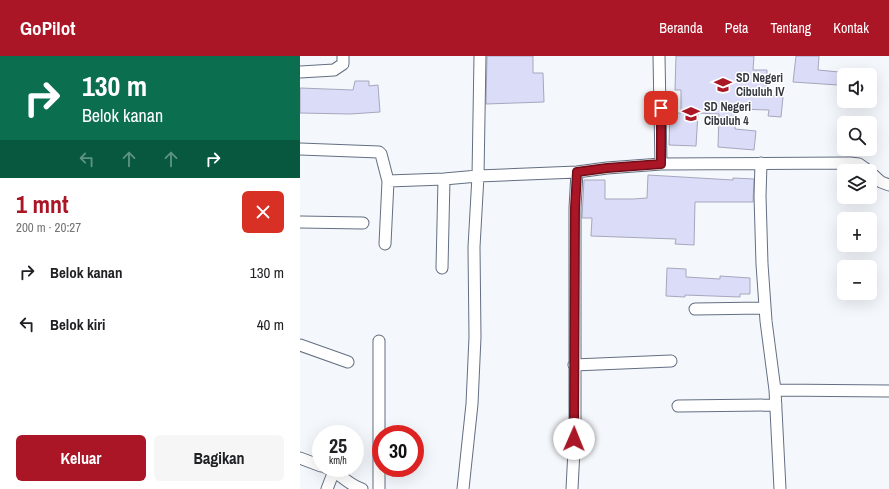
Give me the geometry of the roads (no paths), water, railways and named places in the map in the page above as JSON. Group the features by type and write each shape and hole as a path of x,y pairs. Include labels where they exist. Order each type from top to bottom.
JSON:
{"street":[{"path":"300,72 338,69 343,64 343,56"},
{"path":"463,489 472,404 475,337 474,248 478,176 480,56"},
{"path":"660,56 661,164"},
{"path":"300,149 379,152 381,154 388,181 384,244"},
{"path":"761,163 760,204 765,308 775,390 780,489"},
{"path":"388,181 577,172 661,164 859,164"},
{"path":"572,489 575,430 575,208 577,172"},
{"path":"877,178 881,182 889,185"},
{"path":"442,268 444,179"},
{"path":"300,222 363,223"},
{"path":"694,309 765,308"},
{"path":"379,341 379,489"},
{"path":"300,345 348,362"},
{"path":"574,365 671,361"},
{"path":"775,390 889,391"},
{"path":"678,406 776,405"},
{"path":"300,458 312,463"},
{"path":"327,489 329,477"},
{"path":"341,477 353,486 362,489"}],"place":[{"name":"SD Negeri Cibuluh IV","path":"723,85"},
{"name":"SD Negeri Cibuluh 4","path":"691,114"}]}
